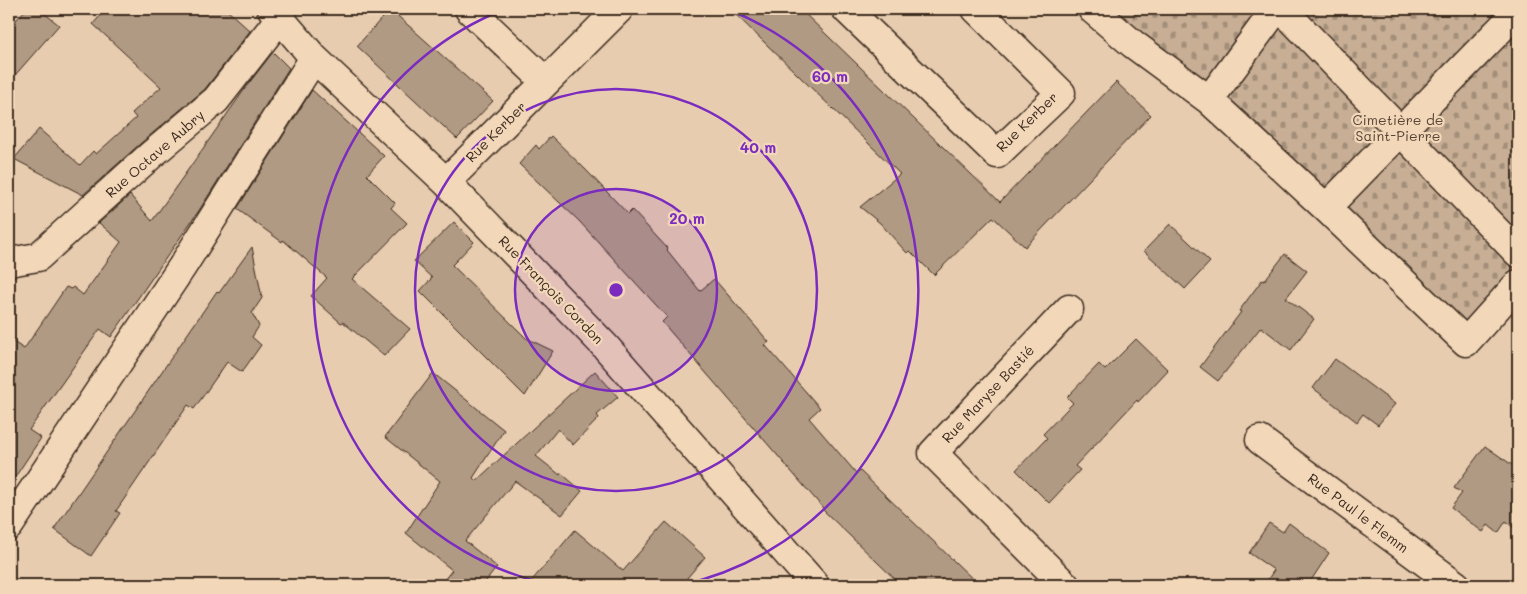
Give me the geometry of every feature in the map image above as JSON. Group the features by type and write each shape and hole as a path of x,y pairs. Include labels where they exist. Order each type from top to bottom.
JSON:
{"street":[{"path":"469,9 546,82"},
{"name":"Rue Kerber","path":"446,182 619,9"},
{"name":"Rue Kerber","path":"846,9 997,154 1061,93 976,9"},
{"path":"1092,9 1133,44 1210,100 1466,342 1518,284"},
{"path":"1210,100 1276,9"},
{"path":"1282,9 1518,253"},
{"path":"1326,208 1518,11"},
{"name":"Rue François Cordon","path":"276,13 314,58 446,182 605,346 815,585"},
{"name":"Rue Octave Aubry","path":"9,262 38,258 151,155 216,100 276,13"},
{"path":"9,526 182,267 314,58"},
{"name":"Rue Maryse Bastié","path":"1065,585 933,453 1069,309"},
{"name":"Rue Paul le Flemm","path":"1260,440 1456,585"}],"green space":[{"name":"Cimetière de Saint-Pierre","path":"1072,9 1518,9 1518,299 1466,356 1199,107"}],"building":[{"path":"26,9 39,9 59,25 9,82 9,28"},
{"path":"106,9 226,9 250,31 205,89 83,195 14,159 39,129 80,165 93,151 96,154 136,118 132,113 161,87 93,24"},
{"path":"390,9 493,101 457,139 357,46"},
{"path":"730,9 800,9 1000,202 1116,82 1151,115 1025,247 993,217 934,275 910,251 907,253 880,223 860,207 900,174"},
{"path":"273,52 289,68 200,209 111,337 100,329 29,430 41,438 9,486 9,339 24,349 66,287 71,289 73,287 83,295 121,242 99,223 130,195 152,221"},
{"path":"312,90 384,156 367,175 395,203 391,208 407,223 352,279 410,329 384,356 343,322 341,323 311,296 327,278 283,240 282,242 237,209"},
{"path":"551,136 628,214 632,210 668,249 700,291 714,279 769,342 765,345 820,408 809,418 857,474 860,471 979,585 901,585 822,509 662,322 667,317 579,221 519,164 536,145 539,149"},
{"path":"454,222 474,242 452,265 526,338 553,351 525,396 420,291 432,278 414,261"},
{"path":"1170,224 1210,262 1185,289 1144,251"},
{"path":"252,247 262,298 252,313 259,326 252,337 261,345 242,372 227,362 194,409 188,405 116,511 120,513 91,556 54,529 217,291 219,293"},
{"path":"1285,254 1307,271 1286,298 1314,319 1291,350 1261,327 1218,381 1200,367 1262,280 1264,281"},
{"path":"1136,339 1168,370 1075,466 1080,470 1049,503 1016,470 1047,438 1043,434 1073,403 1067,397 1099,364 1105,370"},
{"path":"1335,359 1395,404 1378,425 1363,414 1357,422 1313,388"},
{"path":"595,371 618,397 597,415 599,418 573,445 558,429 536,456 560,475 561,473 582,491 562,515 515,481 465,541 497,567 483,585 440,585 452,570 406,533 440,481 385,437 433,373 504,430 473,478 476,481"},
{"path":"1485,446 1518,469 1518,532 1506,521 1498,533 1488,525 1483,532 1451,508 1462,493 1454,488"},
{"path":"666,522 705,557 681,585 528,585 575,530 623,571"},
{"path":"1269,523 1283,532 1289,523 1329,553 1308,585 1264,585 1274,570 1249,553"}]}
